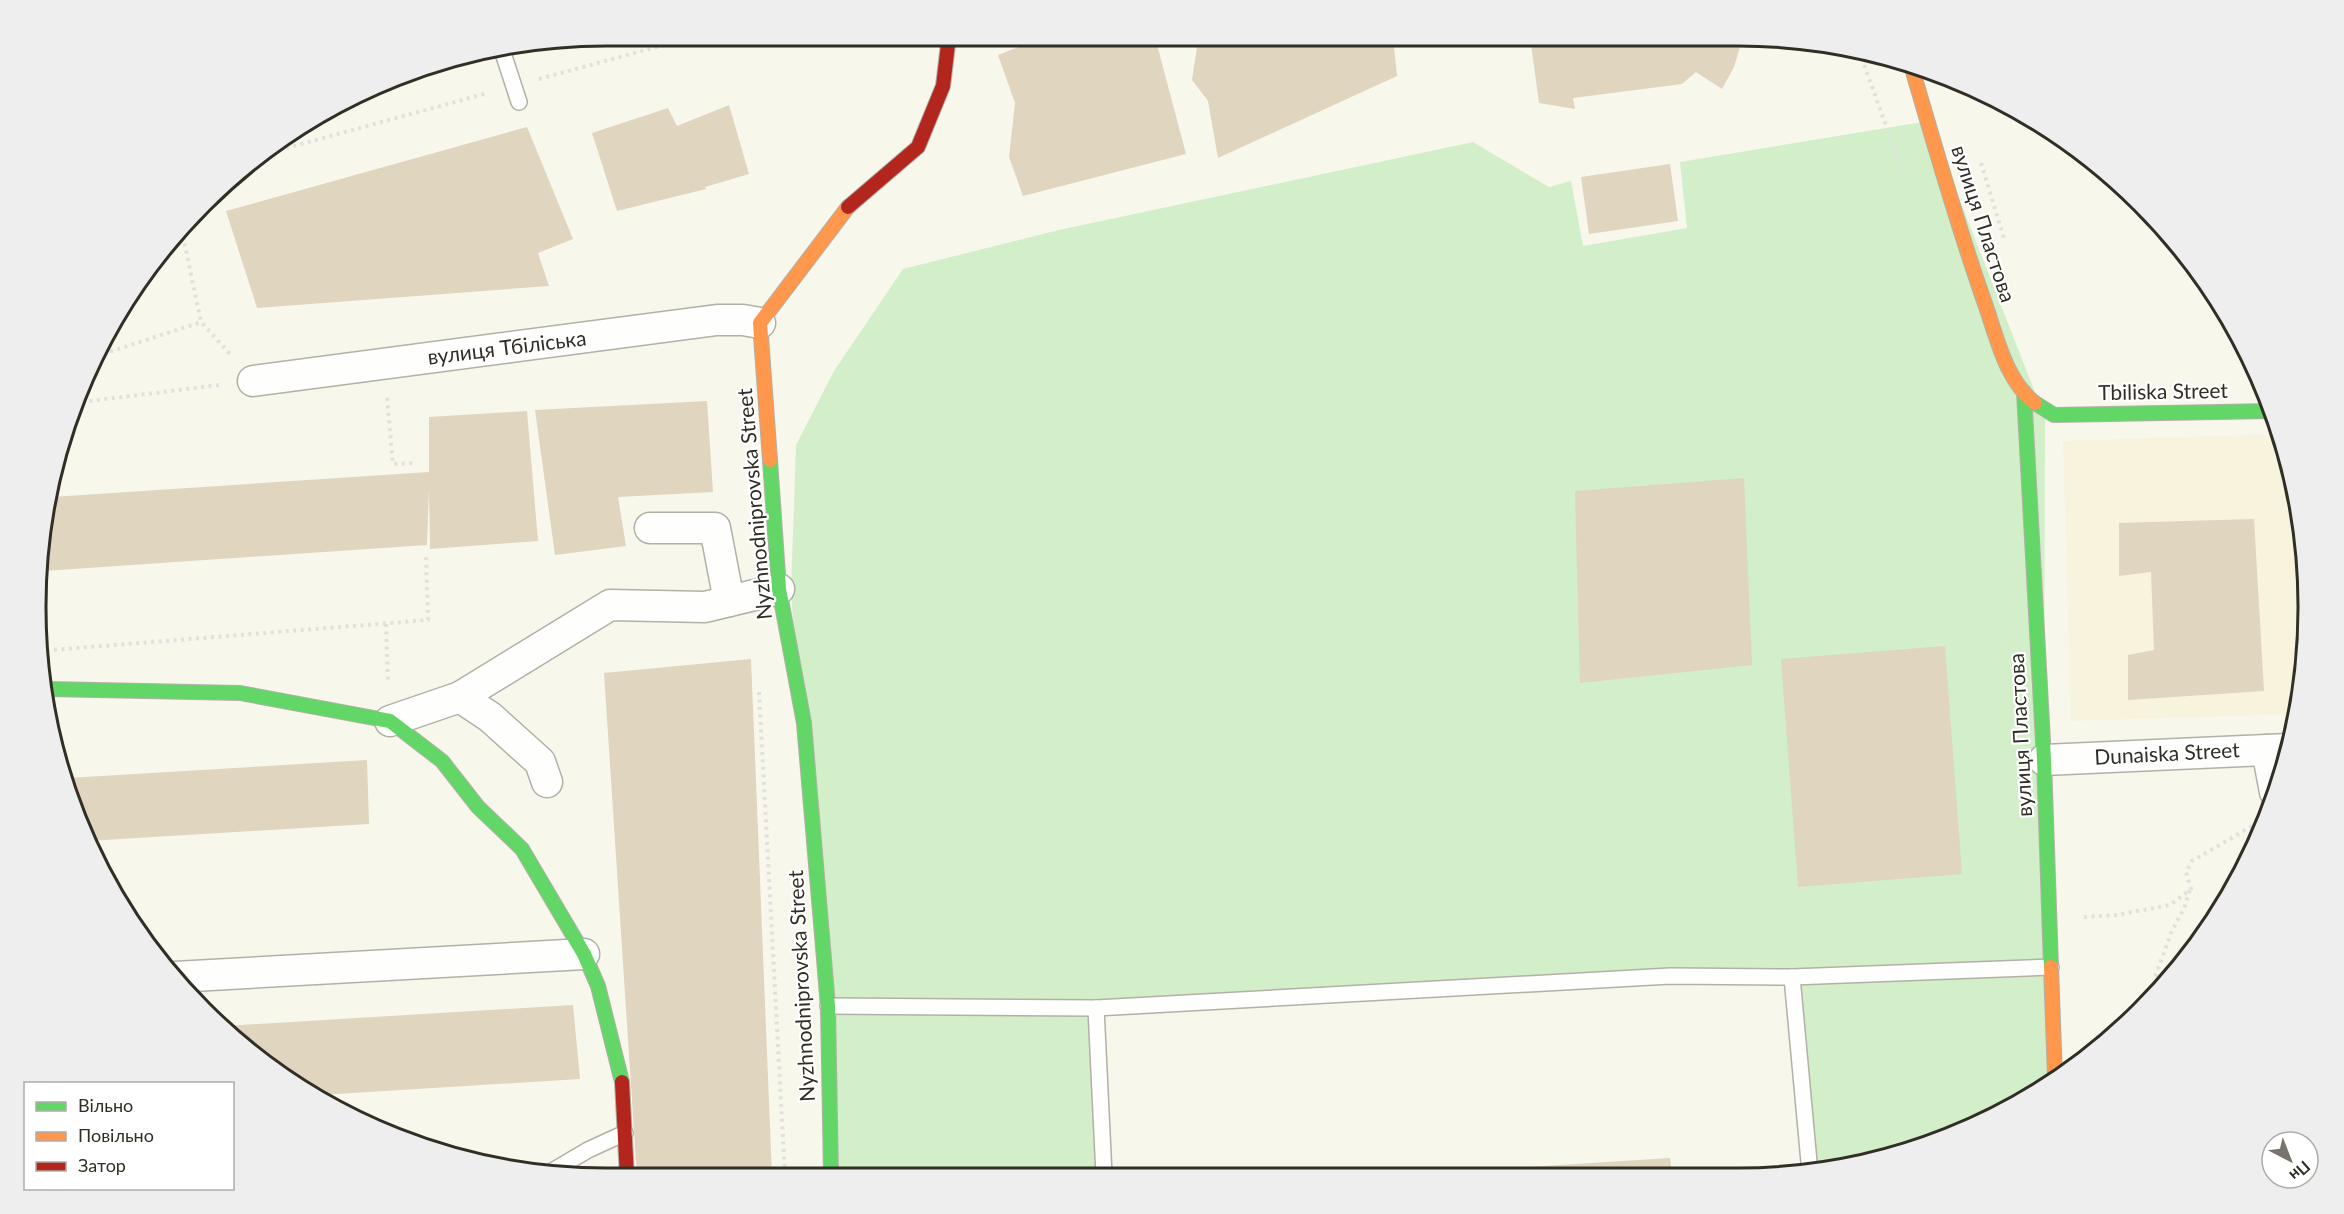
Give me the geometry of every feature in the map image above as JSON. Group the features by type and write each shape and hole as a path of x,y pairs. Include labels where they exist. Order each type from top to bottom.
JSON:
{"street":[{"path":"760,323 843,212 918,147 942,86 948,46"},
{"name":"вулиця Пластова","path":"1914,75 1963,240 2011,374 2033,402 2054,415"},
{"name":"вулиця Тбіліська","path":"253,381 717,320 760,323"},
{"name":"Nyzhnodniprovska Street","path":"760,323 780,589 804,723 828,1006 831,1168"},
{"name":"вулиця Пластова","path":"2024,392 2044,760 2055,1068"},
{"name":"Tbiliska Street","path":"2054,415 2262,411"},
{"path":"650,528 716,528 729,601"},
{"path":"390,721 460,698 610,605 705,607 780,589"},
{"path":"53,690 240,693 390,721 442,760 478,807 522,849 584,954 598,986 622,1082 627,1168"},
{"path":"460,698 490,717 540,762 547,782"},
{"name":"Dunaiska Street","path":"2044,760 2278,749"},
{"path":"186,976 584,954"}],"lane":[{"path":"503,56 519,102"},
{"path":"828,1006 1096,1008 1670,976 1792,977 2051,967"},
{"path":"1792,977 1809,1163"},
{"path":"1096,1008 1104,1168"},
{"path":"562,1165 625,1133"}],"path":[{"path":"286,148 660,46"},
{"path":"1863,61 1904,175"},
{"path":"1980,161 2007,250"},
{"path":"184,240 201,322 253,381"},
{"path":"108,352 201,322"},
{"path":"384,364 393,464 416,463"},
{"path":"86,402 253,381"},
{"path":"49,650 428,620 426,554"},
{"path":"386,624 390,721"},
{"path":"759,690 785,1168"},
{"path":"2154,981 2171,933 2191,889 2186,872 2192,861 2253,825"},
{"path":"2074,918 2116,915 2169,905 2191,889"}],"shaded area":[{"path":"2270,434 2287,498 2296,570 2298,607 2296,644 2287,714 2071,721 2063,441"}],"green space":[{"path":"1929,121 2045,418 2044,760 2055,1068 1985,1110 1951,1125 1882,1148 1811,1163 1791,977 1096,1008 1104,1168 830,1168 791,590 796,445 834,371 903,269 1059,230 1473,142 1549,187 1571,181 1583,246 1687,228 1680,162"}],"building":[{"path":"1021,46 1157,46 1186,154 1023,196 1009,157 1015,103 998,55"},
{"path":"1394,46 1397,76 1218,158 1208,101 1192,80 1197,47"},
{"path":"1531,46 1740,46 1734,67 1722,89 1696,72 1682,84 1573,98 1575,109 1539,103"},
{"path":"729,105 749,174 705,187 706,189 617,211 592,133 668,108 677,126"},
{"path":"527,127 573,239 538,253 549,286 257,308 226,211"},
{"path":"1670,164 1678,221 1589,234 1581,177"},
{"path":"707,401 713,492 618,497 626,546 555,555 535,410"},
{"path":"527,411 538,541 430,549 429,489 427,545 48,571 57,497 429,472 429,417"},
{"path":"1744,478 1752,665 1580,683 1575,491"},
{"path":"2254,519 2264,691 2128,700 2128,655 2154,650 2151,572 2119,576 2119,523"},
{"path":"1945,646 1962,874 1798,887 1781,659"},
{"path":"751,659 772,1168 636,1168 604,673"},
{"path":"367,760 369,824 98,840 73,778"},
{"path":"573,1005 580,1079 331,1094 266,1052 234,1025"},
{"path":"1670,1158 1671,1168 1511,1168"}],"traffic: fast":[{"path":"2024,392 2044,760 2051,967"},
{"path":"2035,403 2054,415 2262,411"},
{"path":"770,460 779,589 804,723 828,1006 831,1168"},
{"path":"53,689 240,693 390,721 442,761 478,807 522,849 584,954 598,986 622,1082"}],"traffic: slow":[{"path":"1914,75 1954,211 2002,355 2024,393 2035,403"},
{"path":"770,460 760,323 848,207"},
{"path":"2051,967 2055,1068"}],"traffic: jam":[{"path":"848,207 918,147 943,86 948,46"},
{"path":"622,1082 627,1168"}]}
